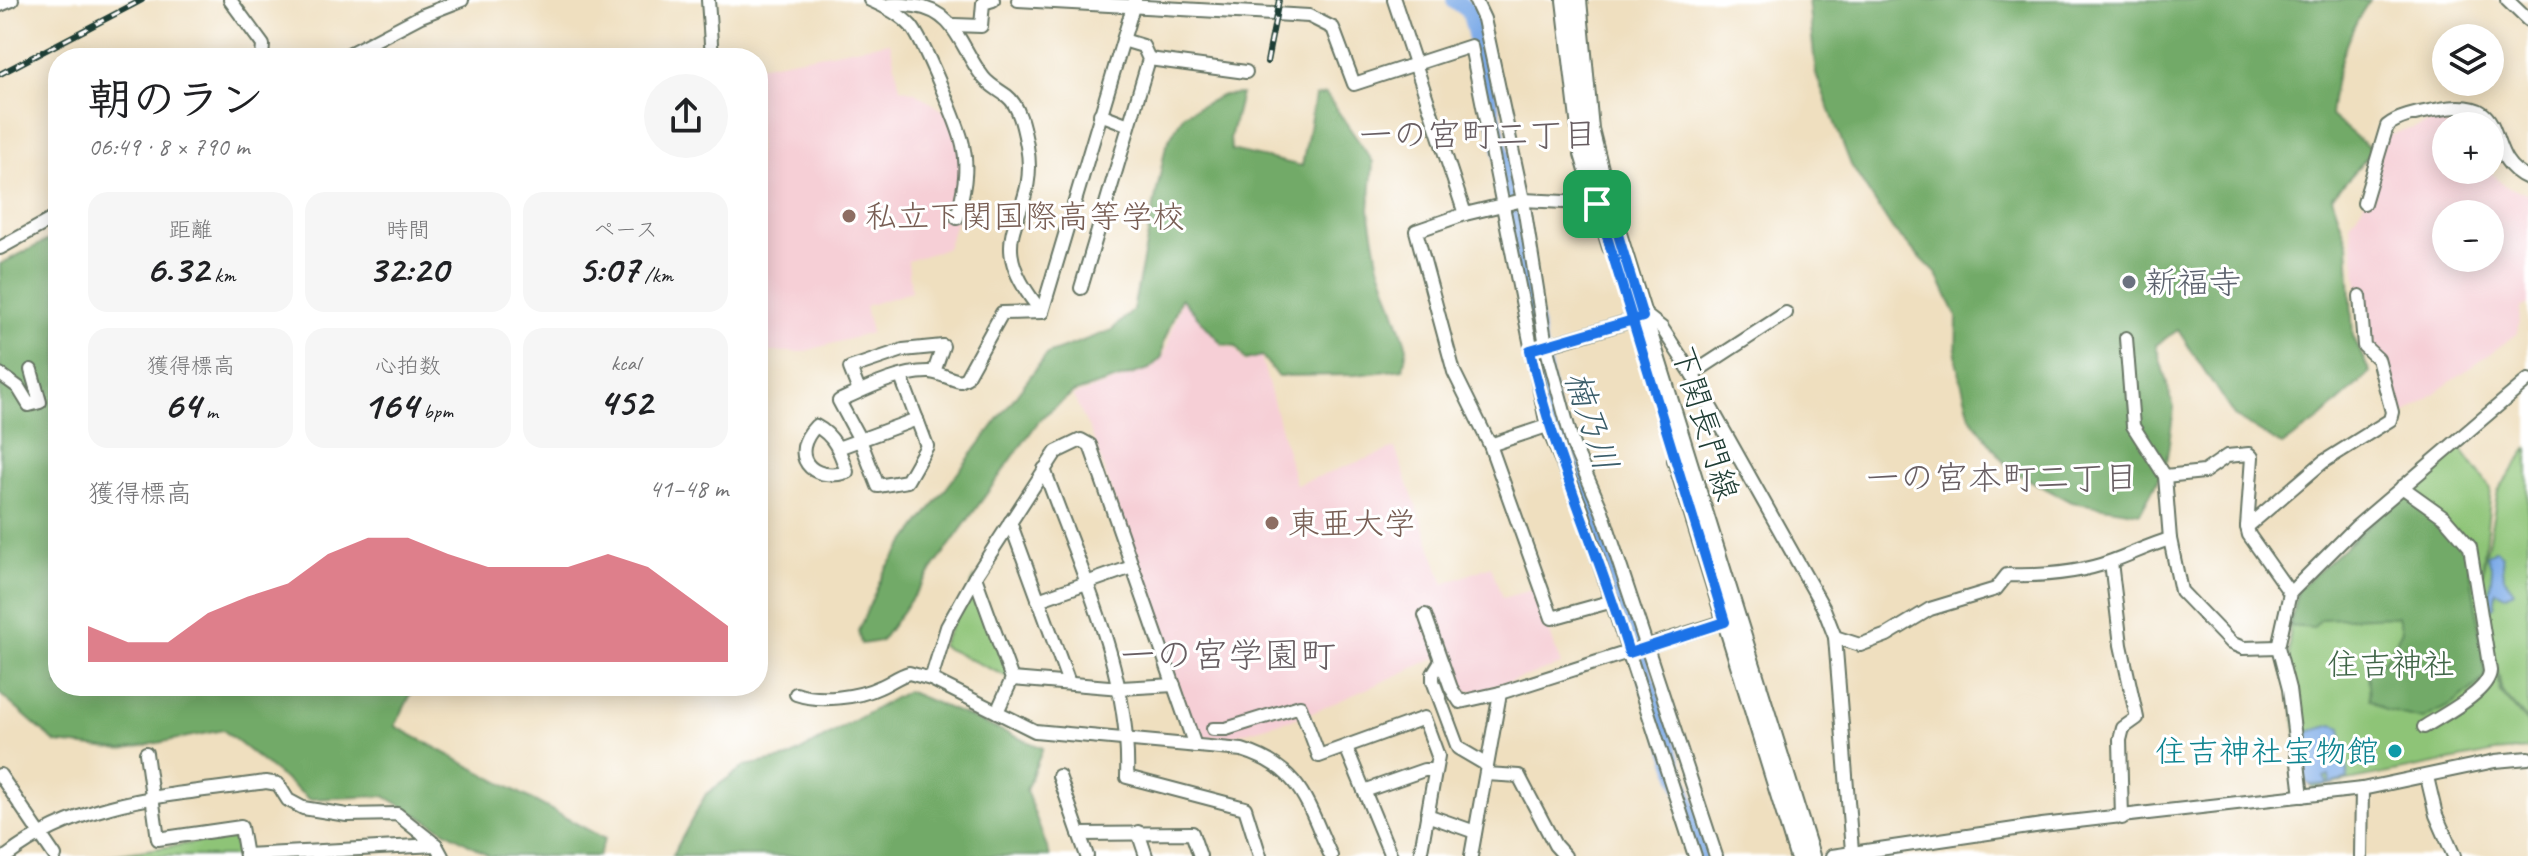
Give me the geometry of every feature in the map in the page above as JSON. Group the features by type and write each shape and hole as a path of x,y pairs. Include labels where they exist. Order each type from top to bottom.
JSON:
{"main road":[{"name":"下関長門線","path":"1565,0 1583,154 1603,204 1639,316 1798,856"},
{"name":"下関長門線","path":"1578,0 1590,129 1603,204"},
{"name":"下関長門線","path":"1731,620 1811,856"}],"street":[{"path":"0,5 12,0"},
{"path":"230,0 263,48"},
{"path":"360,48 421,16 462,0"},
{"path":"708,0 711,48"},
{"path":"870,0 912,26 964,146 965,186 957,218"},
{"path":"954,25 981,26 983,3 993,0"},
{"path":"1018,0 1134,3 1309,16 1333,28 1354,84 1471,46 1505,203 1530,350 1547,426 1582,510 1613,601 1638,650 1716,856"},
{"path":"1394,0 1465,214"},
{"path":"1475,0 1484,19 1523,200 1546,346 1573,445 1602,511 1695,856"},
{"path":"2507,0 2528,20"},
{"path":"1042,312 1134,3"},
{"path":"884,6 931,9 954,25 984,79 1011,98 1022,124 1029,171 1009,253 1015,274 1042,312"},
{"path":"1081,288 1149,59 1143,46 1123,40"},
{"path":"1149,59 1246,72"},
{"path":"2364,203 2387,126 2393,121 2461,104 2471,105 2488,118 2507,160 2519,174 2528,178"},
{"path":"1100,114 1129,125"},
{"path":"1603,204 1523,200 1465,214 1416,231 1454,372 1490,445 1552,618 1613,601"},
{"path":"0,248 48,222"},
{"path":"2247,527 2323,462 2390,420 2392,412 2378,359 2364,346 2360,296"},
{"path":"901,377 927,446 907,481 878,486 860,440 839,401 901,377 934,372 949,379 966,378 1002,313 1042,312"},
{"path":"1692,374 1786,313"},
{"path":"1530,350 1639,316 1662,328 1692,374 1824,609 1835,637 1852,851"},
{"path":"2126,338 2133,426 2165,476 2170,539 2181,591 2205,620 2243,648 2278,647"},
{"path":"859,391 850,368 903,350 943,346 934,372"},
{"path":"0,374 18,387 29,405 40,402 31,370"},
{"path":"2302,796 2289,689 2278,647 2290,593 2402,487 2528,380"},
{"path":"838,448 917,419"},
{"path":"1490,445 1547,426"},
{"path":"931,679 947,627 975,577 1056,452 1081,440 1090,445 1195,746"},
{"path":"2165,476 2204,472 2227,456 2249,454 2252,457 2249,535 2290,593"},
{"path":"1044,469 1121,688 1129,741 1127,777 1245,808 1260,856"},
{"path":"2402,487 2444,517 2470,547 2490,671 2490,679 2478,690 2424,727"},
{"path":"1010,522 1069,683"},
{"path":"1835,637 1860,645 1887,635 1930,609 1996,589 2007,575 2037,576 2111,562 2137,548 2170,539"},
{"path":"2111,562 2121,645 2137,718 2123,728 2120,740 2122,818"},
{"path":"1038,600 1129,568"},
{"path":"975,577 1012,679 997,712"},
{"path":"1425,615 1460,702 1500,693 1731,620"},
{"path":"1441,661 1433,674 1433,681 1458,748 1486,769 1519,776 1555,845 1565,856"},
{"path":"796,694 822,699 878,688 909,673 931,679 1035,731 1242,750 1277,763 1289,774 1331,856"},
{"path":"1012,679 1121,688 1174,685"},
{"path":"1471,856 1500,693"},
{"path":"1213,729 1226,729 1300,706 1319,756 1424,718 1438,756 1420,856"},
{"path":"1346,747 1391,856"},
{"path":"146,753 158,839 241,827 246,855 439,850"},
{"path":"1832,856 1852,851 2362,789 2495,761 2528,758"},
{"path":"1364,791 1424,770 1435,770"},
{"path":"0,775 55,856"},
{"path":"1059,776 1087,856"},
{"path":"2427,777 2436,815 2454,856"},
{"path":"7,856 38,832 110,806 266,782 278,784 288,800 303,808 347,815 397,814 439,850"},
{"path":"2361,856 2362,789"},
{"path":"1427,815 1475,832"},
{"path":"1138,832 1146,856"},
{"path":"1079,834 1192,833 1200,856"}],"shaded area":[{"path":"890,42 900,88 915,92 954,118 964,146 957,218 947,248 908,261 911,292 865,306 871,333 802,352 769,352 768,64"},
{"path":"2432,123 2432,184 2502,184 2528,194 2528,304 2521,308 2517,334 2400,418 2384,357 2365,342 2350,224 2364,203 2382,137"},
{"name":"東亜大学","path":"1182,299 1222,346 1235,348 1244,362 1261,357 1296,485 1395,448 1444,584 1491,566 1502,598 1535,589 1561,665 1477,692 1464,691 1457,684 1447,653 1310,714 1228,737 1196,738 1092,435 1073,396 1150,370 1163,358"}],"green space":[{"path":"1808,0 2370,0 2342,54 2330,115 2373,151 2332,197 2348,244 2353,336 2370,373 2316,422 2282,445 2234,416 2178,330 2156,345 2174,408 2166,464 2140,513 2071,502 2009,469 1970,416 1956,361 1957,317 1937,274 1893,230 1851,165 1816,74"},
{"path":"1241,94 1230,138 1231,150 1302,166 1315,96 1326,94 1373,162 1369,210 1378,262 1407,347 1403,369 1355,375 1277,376 1262,356 1245,360 1236,346 1222,344 1181,298 1164,341 1162,357 1149,369 1073,393 1041,418 881,641 861,644 858,631 885,570 1047,354 1112,330 1133,310 1166,145 1184,114 1223,95"},
{"path":"48,240 48,696 410,696 395,726 605,839 598,856 490,856 384,796 309,799 223,730 122,750 56,743 0,694 0,264"},
{"name":"住吉神社","path":"2458,445 2491,489 2482,575 2498,491 2528,448 2528,721 2502,692 2485,610 2500,692 2528,724 2528,749 2495,752 2313,788 2306,777 2297,735 2289,618 2357,532"},
{"path":"2403,495 2432,511 2467,548 2486,677 2456,702 2423,719 2385,710 2370,699 2368,672 2385,660 2396,643 2402,630 2398,616 2321,619 2313,628 2290,626 2298,589"},
{"path":"975,577 1012,679 941,646"},
{"path":"907,691 1043,748 1026,790 1050,856 672,856 706,794 745,766 788,758"},
{"path":"234,837 236,856 106,856"}],"water":[{"path":"2496,549 2502,555 2504,577 2514,592 2505,596 2496,591 2494,607 2488,611 2492,569 2487,556"},
{"path":"2333,725 2341,728 2348,779 2330,784 2329,775 2324,777 2328,784 2310,785 2305,781 2300,734"}],"waterway":[{"name":"楠乃川","path":"1454,0 1469,11 1474,30 1511,195 1551,410 1585,494 1705,856"}],"railway":[{"path":"50,48 142,0"},
{"path":"1267,62 1279,0"},
{"path":"0,74 48,49"}],"place":[{"name":"私立下関国際高等学校","path":"849,216"},
{"name":"新福寺","path":"2129,282"},
{"name":"東亜大学","path":"1272,523"},
{"name":"住吉神社宝物館","path":"2395,751"}],"district":[{"name":"一の宮町二丁目","path":"1478,134"},
{"name":"一の宮本町二丁目","path":"2002,477"},
{"name":"一の宮学園町","path":"1228,655"}],"route":[{"path":"1597,204 1609,205 1643,317 1633,320 1546,346 1530,350 1547,426 1582,510 1629,653 1725,622 1633,320 1597,204"}]}
